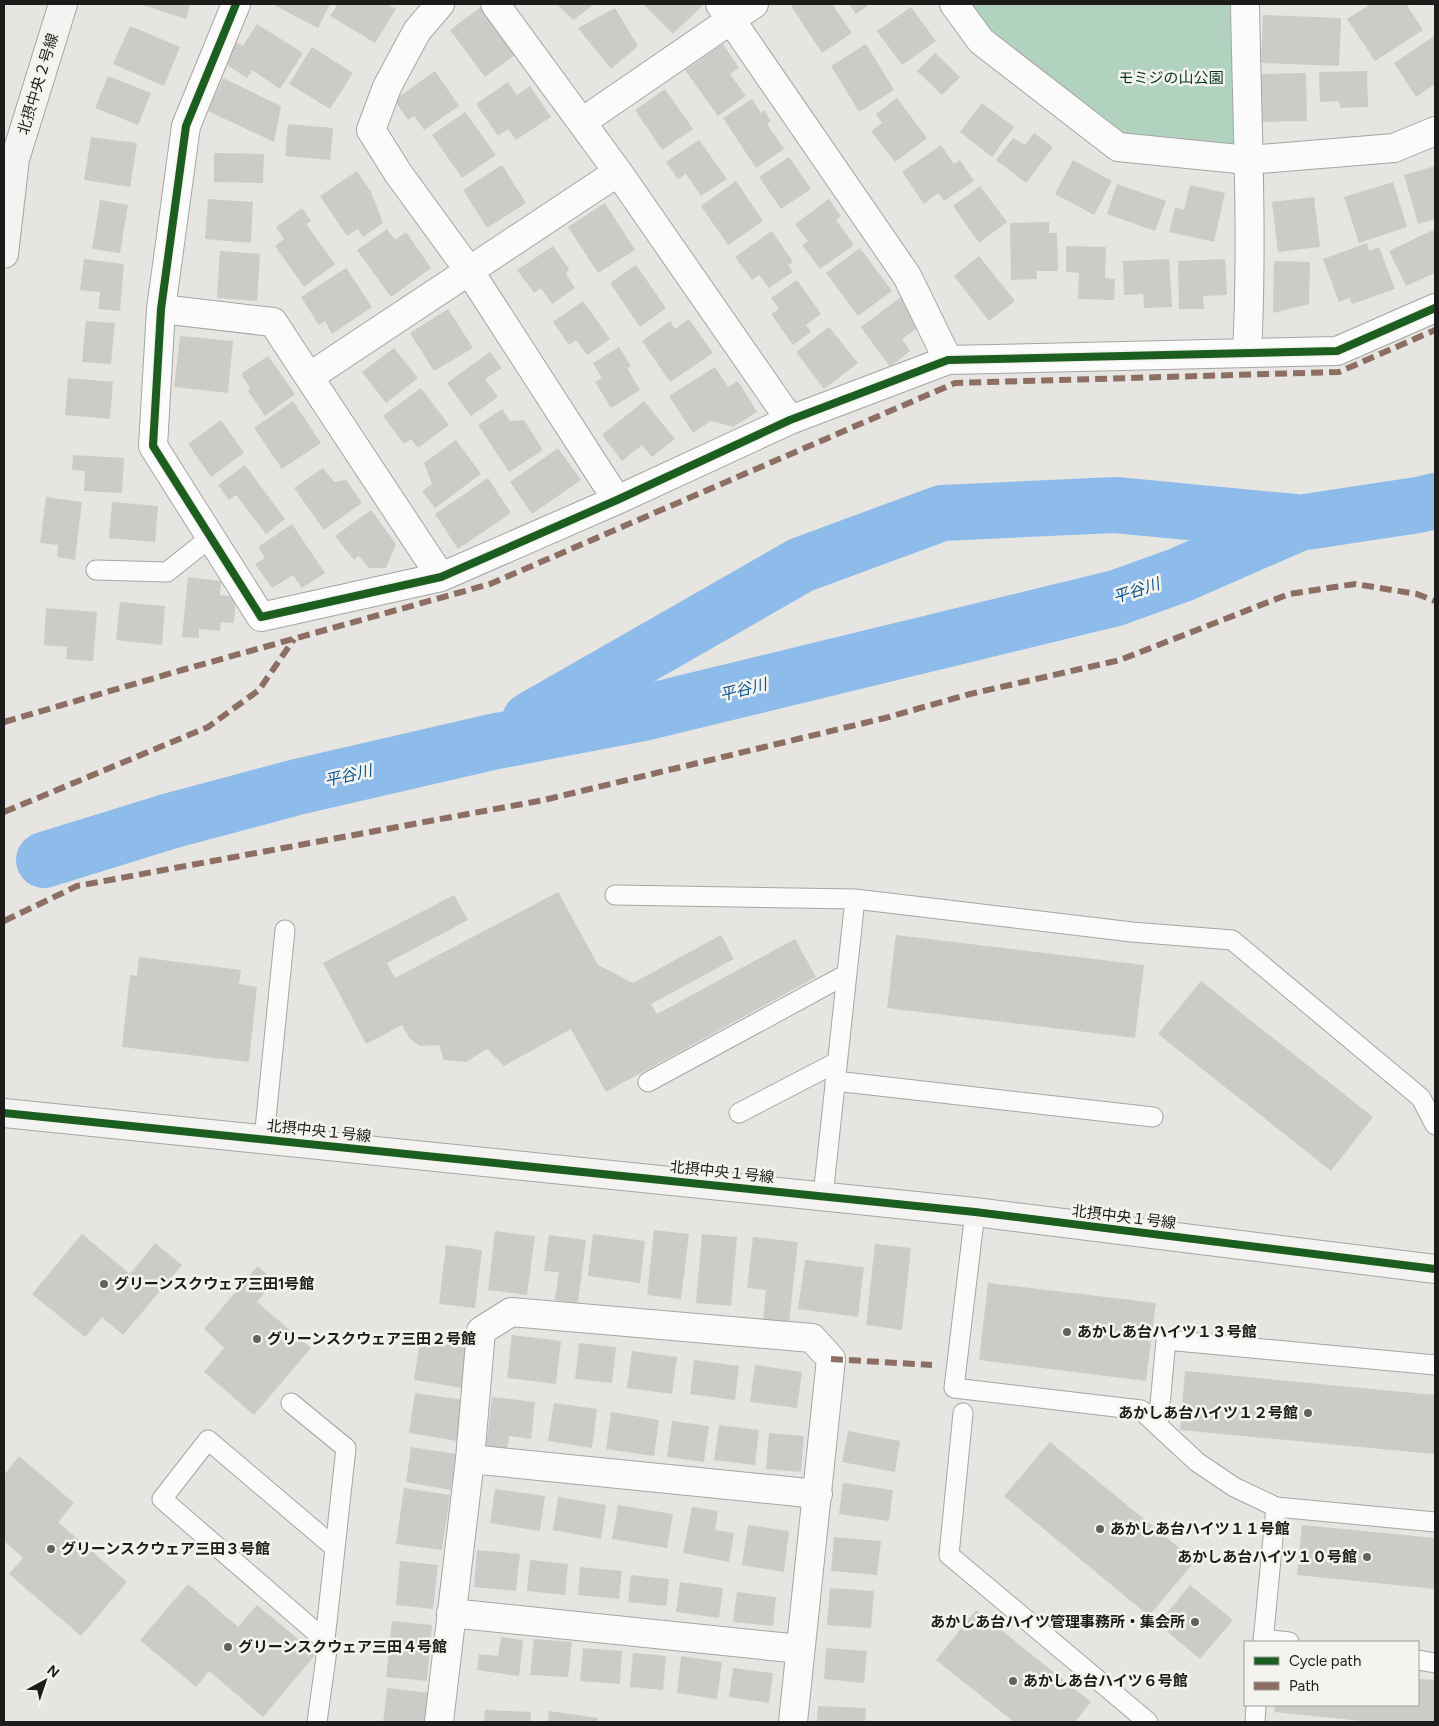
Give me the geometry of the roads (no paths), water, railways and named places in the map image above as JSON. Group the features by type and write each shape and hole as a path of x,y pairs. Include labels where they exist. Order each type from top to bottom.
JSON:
{"street":[{"name":"北摂中央２号線","path":"4,254 15,159 63,4"},
{"path":"236,4 186,126 161,309 153,446 261,617 441,577 617,500 790,420 948,360 1336,351 1435,308"},
{"path":"440,4 412,39 387,87 370,130 398,173 470,272 617,500"},
{"path":"495,4 618,172 790,420"},
{"path":"582,122 725,12 754,4"},
{"path":"954,4 981,41 1118,147 1248,160 1394,148 1435,131"},
{"path":"1244,4 1248,160 1249,317 1247,354"},
{"path":"725,12 907,276 948,360"},
{"path":"309,377 470,272 618,172"},
{"path":"161,309 273,322 441,577"},
{"name":"北摂中央１号線","path":"4,1113 823,1196 1435,1264"},
{"path":"439,1722 470,1460 481,1331 511,1312 812,1338 832,1359 793,1722"},
{"path":"470,1460 818,1494"},
{"path":"451,1613 800,1649"}],"lane":[{"path":"96,570 167,572 211,537"},
{"path":"615,895 855,899 1132,932 1232,940 1421,1098 1435,1125"},
{"path":"823,1196 855,899"},
{"path":"264,1139 285,930"},
{"path":"648,1082 847,974"},
{"path":"739,1113 837,1062"},
{"path":"835,1081 1153,1117"},
{"path":"974,1212 954,1388 1141,1410 1204,1467 1234,1487 1276,1507 1435,1522"},
{"path":"1158,1426 1166,1340 1435,1365"},
{"path":"291,1403 346,1448 325,1640 327,1650 317,1722"},
{"path":"963,1413 949,1555 1148,1722"},
{"path":"325,1640 162,1499 208,1440 334,1547"},
{"path":"1276,1507 1263,1640 1276,1641"},
{"path":"1419,1660 1435,1663"},
{"path":"1255,1722 1256,1706"}],"waterway":[{"name":"平谷川","path":"44,860 170,821 297,787 492,742 643,713 1116,598 1180,575 1299,523 1435,501"},
{"path":"530,720 801,565 942,513 1115,505 1295,522"}],"place":[{"name":"グリーンスクウェア三田1号館","path":"104,1284"},
{"name":"あかしあ台ハイツ１３号館","path":"1067,1332"},
{"name":"グリーンスクウェア三田２号館","path":"257,1339"},
{"name":"あかしあ台ハイツ１２号館","path":"1308,1413"},
{"name":"あかしあ台ハイツ１１号館","path":"1100,1529"},
{"name":"グリーンスクウェア三田３号館","path":"51,1549"},
{"name":"あかしあ台ハイツ１０号館","path":"1367,1557"},
{"name":"あかしあ台ハイツ管理事務所・集会所","path":"1195,1622"},
{"name":"グリーンスクウェア三田４号館","path":"228,1647"},
{"name":"あかしあ台ハイツ６号館","path":"1013,1681"}],"park label":[{"name":"モミジの山公園","path":"1171,78"}]}
